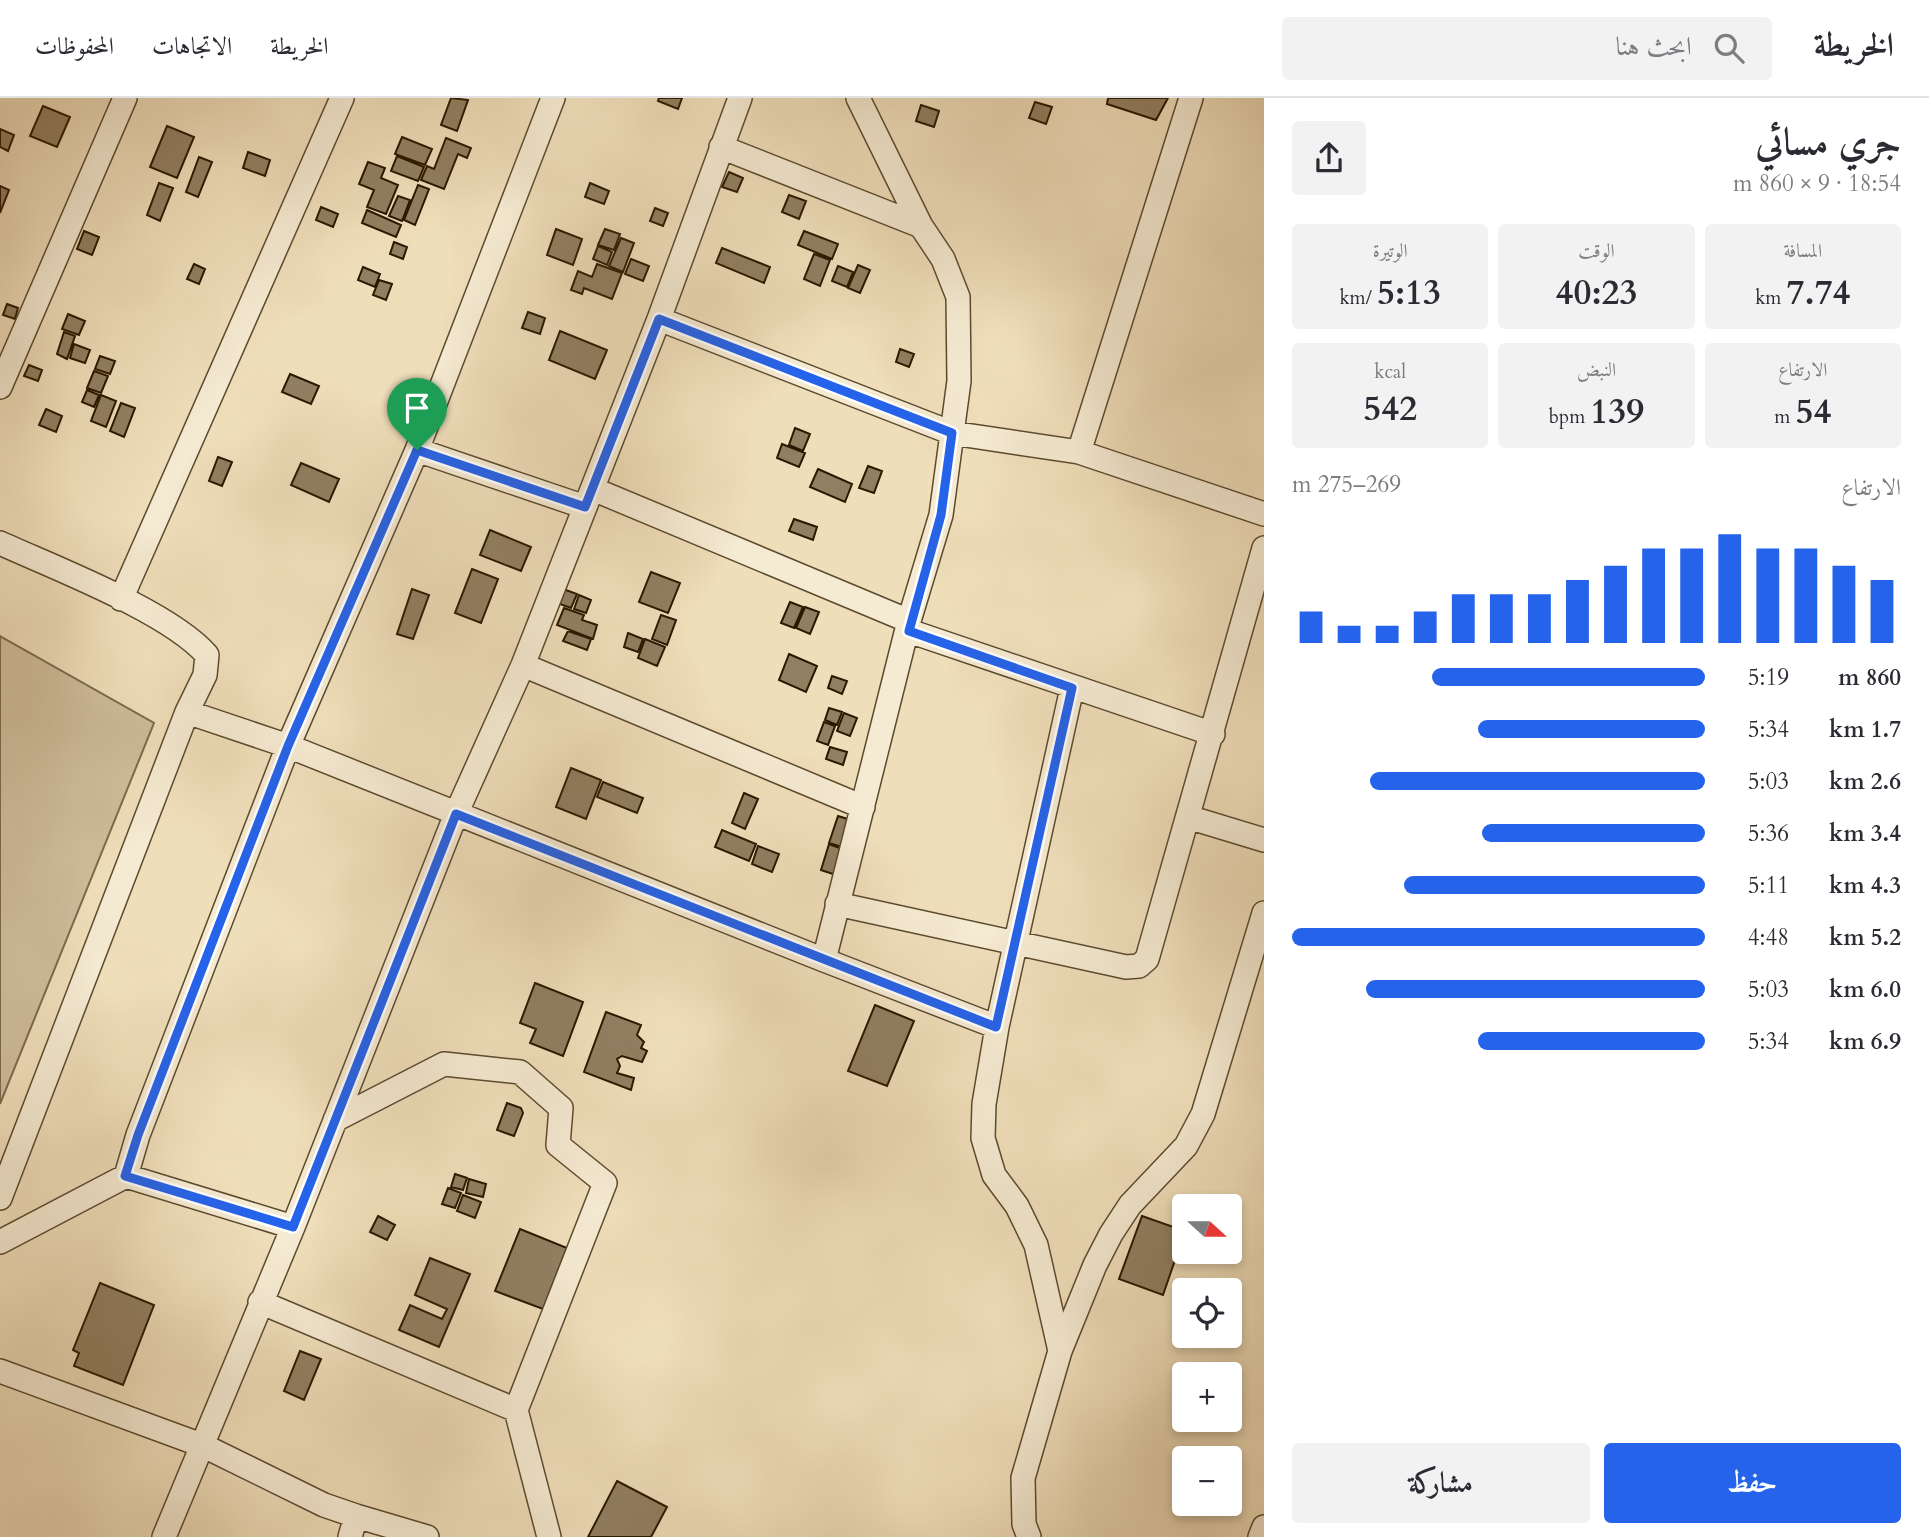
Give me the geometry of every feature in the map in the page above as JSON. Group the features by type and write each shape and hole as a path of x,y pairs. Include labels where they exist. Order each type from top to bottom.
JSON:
{"street":[{"path":"0,387 125,98"},
{"path":"121,599 342,98"},
{"path":"0,1242 125,1176 138,1135 288,746 417,450 552,98"},
{"path":"164,1537 293,1227 456,814 523,665 659,319 740,98"},
{"path":"824,960 909,626 941,515 959,381 958,297 943,259 921,226 858,98"},
{"path":"1079,452 1191,98"},
{"path":"721,147 921,226"},
{"path":"659,319 952,433 1079,452 1264,514"},
{"path":"417,450 589,498 1072,688 1213,734"},
{"path":"0,543 121,599 194,640 207,656 205,676 187,712 0,1198"},
{"path":"837,904 1126,967 1139,966 1147,959 1264,548"},
{"path":"523,665 863,807"},
{"path":"1060,1351 1036,1245 1017,1206 994,1175 983,1138 996,1027 1072,688"},
{"path":"187,712 288,746 996,1027"},
{"path":"1188,817 1264,840"},
{"path":"1029,1537 1024,1524 1023,1478 1060,1351 1095,1265 1111,1234 1130,1205 1175,1160 1195,1131 1264,914"},
{"path":"335,1120 444,1064 520,1072 561,1108 558,1145 605,1183 516,1410 549,1537"},
{"path":"125,1176 293,1227"},
{"path":"260,1302 516,1410"},
{"path":"0,1371 204,1446 324,1505 353,1527 428,1537"},
{"path":"1260,1537 1264,1527"}],"shaded area":[{"path":"0,636 154,723 0,1104"}],"building":[{"path":"451,98 468,100 457,131 441,125"},
{"path":"659,98 682,98 678,109 658,101"},
{"path":"1108,98 1168,98 1156,120 1107,104"},
{"path":"1035,102 1052,107 1046,124 1029,118"},
{"path":"921,105 939,111 934,127 916,121"},
{"path":"43,106 70,117 57,147 30,136"},
{"path":"167,126 194,137 177,178 150,167"},
{"path":"0,129 14,135 8,151 0,147"},
{"path":"402,137 432,149 425,165 395,154"},
{"path":"446,138 471,148 467,158 458,154 444,189 421,180 427,166 434,169"},
{"path":"248,152 270,160 265,176 243,168"},
{"path":"397,156 424,167 418,181 391,171"},
{"path":"199,157 212,162 198,197 186,192"},
{"path":"368,162 385,168 381,178 398,185 386,214 367,207 374,190 359,184"},
{"path":"729,172 743,178 737,192 722,187"},
{"path":"159,183 173,188 160,221 147,215"},
{"path":"590,183 609,191 604,204 585,197"},
{"path":"418,185 429,189 415,225 404,220"},
{"path":"0,186 9,190 0,213"},
{"path":"789,195 806,201 799,219 782,212"},
{"path":"398,196 410,200 402,221 389,216"},
{"path":"321,207 338,214 333,227 316,220"},
{"path":"655,208 668,213 663,226 650,221"},
{"path":"367,210 401,225 396,237 362,223"},
{"path":"556,229 582,239 573,265 547,255"},
{"path":"605,229 620,234 614,250 598,245"},
{"path":"84,231 99,237 92,255 77,249"},
{"path":"804,231 838,244 832,259 798,245"},
{"path":"621,238 634,243 623,272 609,266"},
{"path":"394,242 407,247 403,259 390,254"},
{"path":"598,246 612,252 607,265 593,259"},
{"path":"722,248 770,267 764,283 716,263"},
{"path":"814,254 830,260 820,286 804,279"},
{"path":"631,259 649,266 643,281 625,274"},
{"path":"194,264 205,269 199,284 187,279"},
{"path":"597,264 622,273 612,299 584,288 582,294 571,290 578,271 592,277"},
{"path":"858,265 870,270 860,293 848,288"},
{"path":"838,266 853,272 847,287 832,281"},
{"path":"363,267 380,274 375,287 358,280"},
{"path":"379,280 392,284 386,300 373,295"},
{"path":"7,304 18,308 15,319 3,315"},
{"path":"528,312 545,318 540,334 522,328"},
{"path":"68,314 85,321 79,335 62,329"},
{"path":"560,331 607,350 595,379 549,360"},
{"path":"64,332 75,336 67,359 57,354"},
{"path":"74,344 90,350 85,363 70,358"},
{"path":"900,349 914,354 909,367 896,362"},
{"path":"100,356 115,361 110,374 95,369"},
{"path":"29,365 42,370 38,381 24,376"},
{"path":"94,371 108,376 101,393 87,388"},
{"path":"290,374 319,386 311,404 282,392"},
{"path":"87,390 99,395 94,407 82,402"},
{"path":"101,395 116,401 106,427 91,421"},
{"path":"121,403 135,408 124,437 110,431"},
{"path":"46,409 62,416 56,432 39,425"},
{"path":"795,428 810,434 803,451 789,445"},
{"path":"782,444 805,453 799,467 777,458"},
{"path":"218,457 232,462 222,486 209,481"},
{"path":"301,463 339,479 329,502 291,485"},
{"path":"868,466 882,471 874,493 859,488"},
{"path":"818,469 852,484 845,502 810,487"},
{"path":"794,519 817,527 813,540 789,531"},
{"path":"490,530 531,547 521,571 480,555"},
{"path":"472,569 498,579 481,623 455,613"},
{"path":"651,572 680,583 668,613 639,602"},
{"path":"412,589 429,595 413,639 397,634"},
{"path":"563,589 577,594 571,608 557,603"},
{"path":"579,595 591,600 586,613 574,609"},
{"path":"790,602 803,607 794,628 781,623"},
{"path":"805,607 819,612 810,634 796,628"},
{"path":"564,608 584,615 582,620 597,625 593,639 557,625"},
{"path":"661,615 676,620 667,645 652,639"},
{"path":"568,631 591,639 587,650 563,641"},
{"path":"628,633 643,639 638,652 624,647"},
{"path":"645,639 665,647 657,666 638,658"},
{"path":"789,654 817,666 806,692 779,680"},
{"path":"832,676 847,681 842,694 828,688"},
{"path":"829,708 842,712 837,725 825,720"},
{"path":"844,713 857,718 850,736 837,731"},
{"path":"824,722 835,726 828,745 817,741"},
{"path":"830,747 847,752 843,765 826,759"},
{"path":"571,768 601,780 586,819 556,807"},
{"path":"603,782 643,798 637,813 597,797"},
{"path":"744,793 758,799 745,829 732,823"},
{"path":"838,816 854,821 845,848 829,843"},
{"path":"722,830 756,844 749,861 715,847"},
{"path":"829,844 845,850 836,875 821,870"},
{"path":"758,846 779,854 772,872 752,864"},
{"path":"535,983 583,1002 563,1056 530,1043 536,1029 520,1023"},
{"path":"875,1005 914,1021 887,1086 848,1071"},
{"path":"606,1012 641,1025 637,1035 644,1042 641,1048 647,1051 642,1062 622,1056 617,1059 620,1066 617,1073 634,1078 631,1090 584,1072"},
{"path":"507,1103 521,1108 523,1113 514,1136 497,1130"},
{"path":"455,1174 467,1178 463,1190 451,1187"},
{"path":"469,1179 486,1184 483,1197 466,1193"},
{"path":"448,1188 461,1193 455,1208 442,1204"},
{"path":"463,1195 481,1202 475,1218 457,1211"},
{"path":"378,1216 395,1225 387,1240 370,1232"},
{"path":"1142,1216 1172,1226 1174,1264 1163,1295 1119,1279"},
{"path":"520,1229 567,1248 543,1309 495,1291"},
{"path":"430,1258 470,1274 439,1347 399,1330 410,1305 442,1319 447,1309 415,1295"},
{"path":"100,1283 154,1305 123,1385 74,1366 79,1353 73,1350"},
{"path":"300,1351 321,1359 304,1400 284,1391"},
{"path":"617,1481 667,1507 651,1537 588,1537"}],"route":[{"path":"659,319 952,433 941,515 909,621 909,631 1072,688 996,1027 909,995 456,814 293,1227 164,1185 125,1176 138,1135 288,746 417,450 585,507 659,319"}]}
